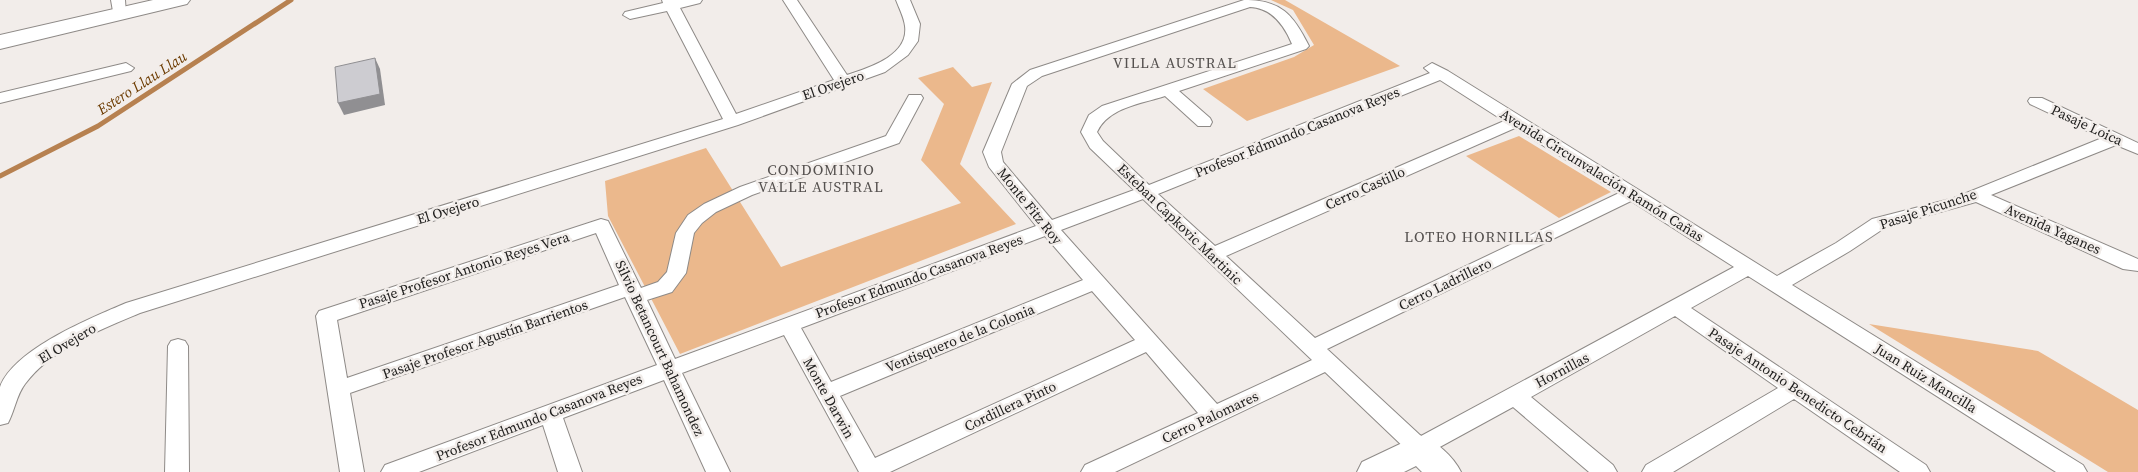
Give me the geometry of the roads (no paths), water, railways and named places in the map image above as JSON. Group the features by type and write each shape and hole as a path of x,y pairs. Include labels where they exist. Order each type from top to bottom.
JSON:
{"street":[{"path":"0,42 119,7 180,0"},
{"path":"630,15 671,2 695,0"},
{"path":"790,0 843,82"},
{"name":"El Ovejero","path":"1,410 20,373 53,348 88,327 133,308 732,121 880,69 900,55 910,41 913,27 903,0"},
{"path":"671,2 732,121"},
{"name":"Monte Fitz Roy","path":"1212,415 1048,228 995,163 992,152 1020,84 1044,70 1249,3 1261,2 1274,8 1295,32 1301,46"},
{"name":"Esteban Capkovic Martinic","path":"1301,46 1108,109 1095,119 1089,132 1096,144 1146,192 1444,472"},
{"path":"0,98 126,68"},
{"name":"Profesor Edmundo Casanova Reyes","path":"393,472 432,465 550,413 1146,192 1435,70"},
{"name":"Avenida Circunvalación Ramón Cañas","path":"1435,70 1776,284"},
{"path":"1168,90 1204,122"},
{"name":"Pasaje Profesor Agustín Barrientos","path":"338,389 633,293 665,286 676,273 685,233 695,219 710,208 746,191 893,139 915,98"},
{"name":"Pasaje Loica","path":"2036,101 2138,150"},
{"name":"Cerro Castillo","path":"1212,255 1517,122"},
{"name":"Pasaje Picunche","path":"1776,284 1844,246 1879,223 1960,202 2116,139"},
{"name":"Cerro Ladrillero","path":"1319,355 1632,194"},
{"name":"Avenida Yaganes","path":"1976,195 2135,266"},
{"name":"Silvio Betancourt Bahamondez","path":"601,225 718,472"},
{"name":"Pasaje Profesor Antonio Reyes Vera","path":"338,389 326,316 601,225"},
{"name":"Hornillas","path":"1374,472 1749,268"},
{"name":"Ventisquero de la Colonia","path":"826,393 1095,282"},
{"name":"Juan Ruiz Mancilla","path":"1776,284 2075,472"},
{"name":"Pasaje Antonio Benedicto Cebrián","path":"1677,308 1796,388 1911,470"},
{"name":"Monte Darwin","path":"788,324 870,471"},
{"name":"Cordillera Pinto","path":"870,471 1149,342"},
{"path":"177,472 178,346"},
{"name":"Cerro Palomares","path":"1107,469 1212,415 1319,355"},
{"path":"1654,472 1796,388"},
{"path":"338,389 352,472"},
{"path":"1515,396 1605,472"},
{"path":"550,413 570,472"}],"waterway":[{"name":"Estero Llau Llau","path":"0,176 98,126 291,0"}],"district":[{"name":"VILLA AUSTRAL","path":"1175,63"},
{"name":"CONDOMINIO VALLE AUSTRAL","path":"821,178"},
{"name":"LOTEO HORNILLAS","path":"1479,237"}]}
